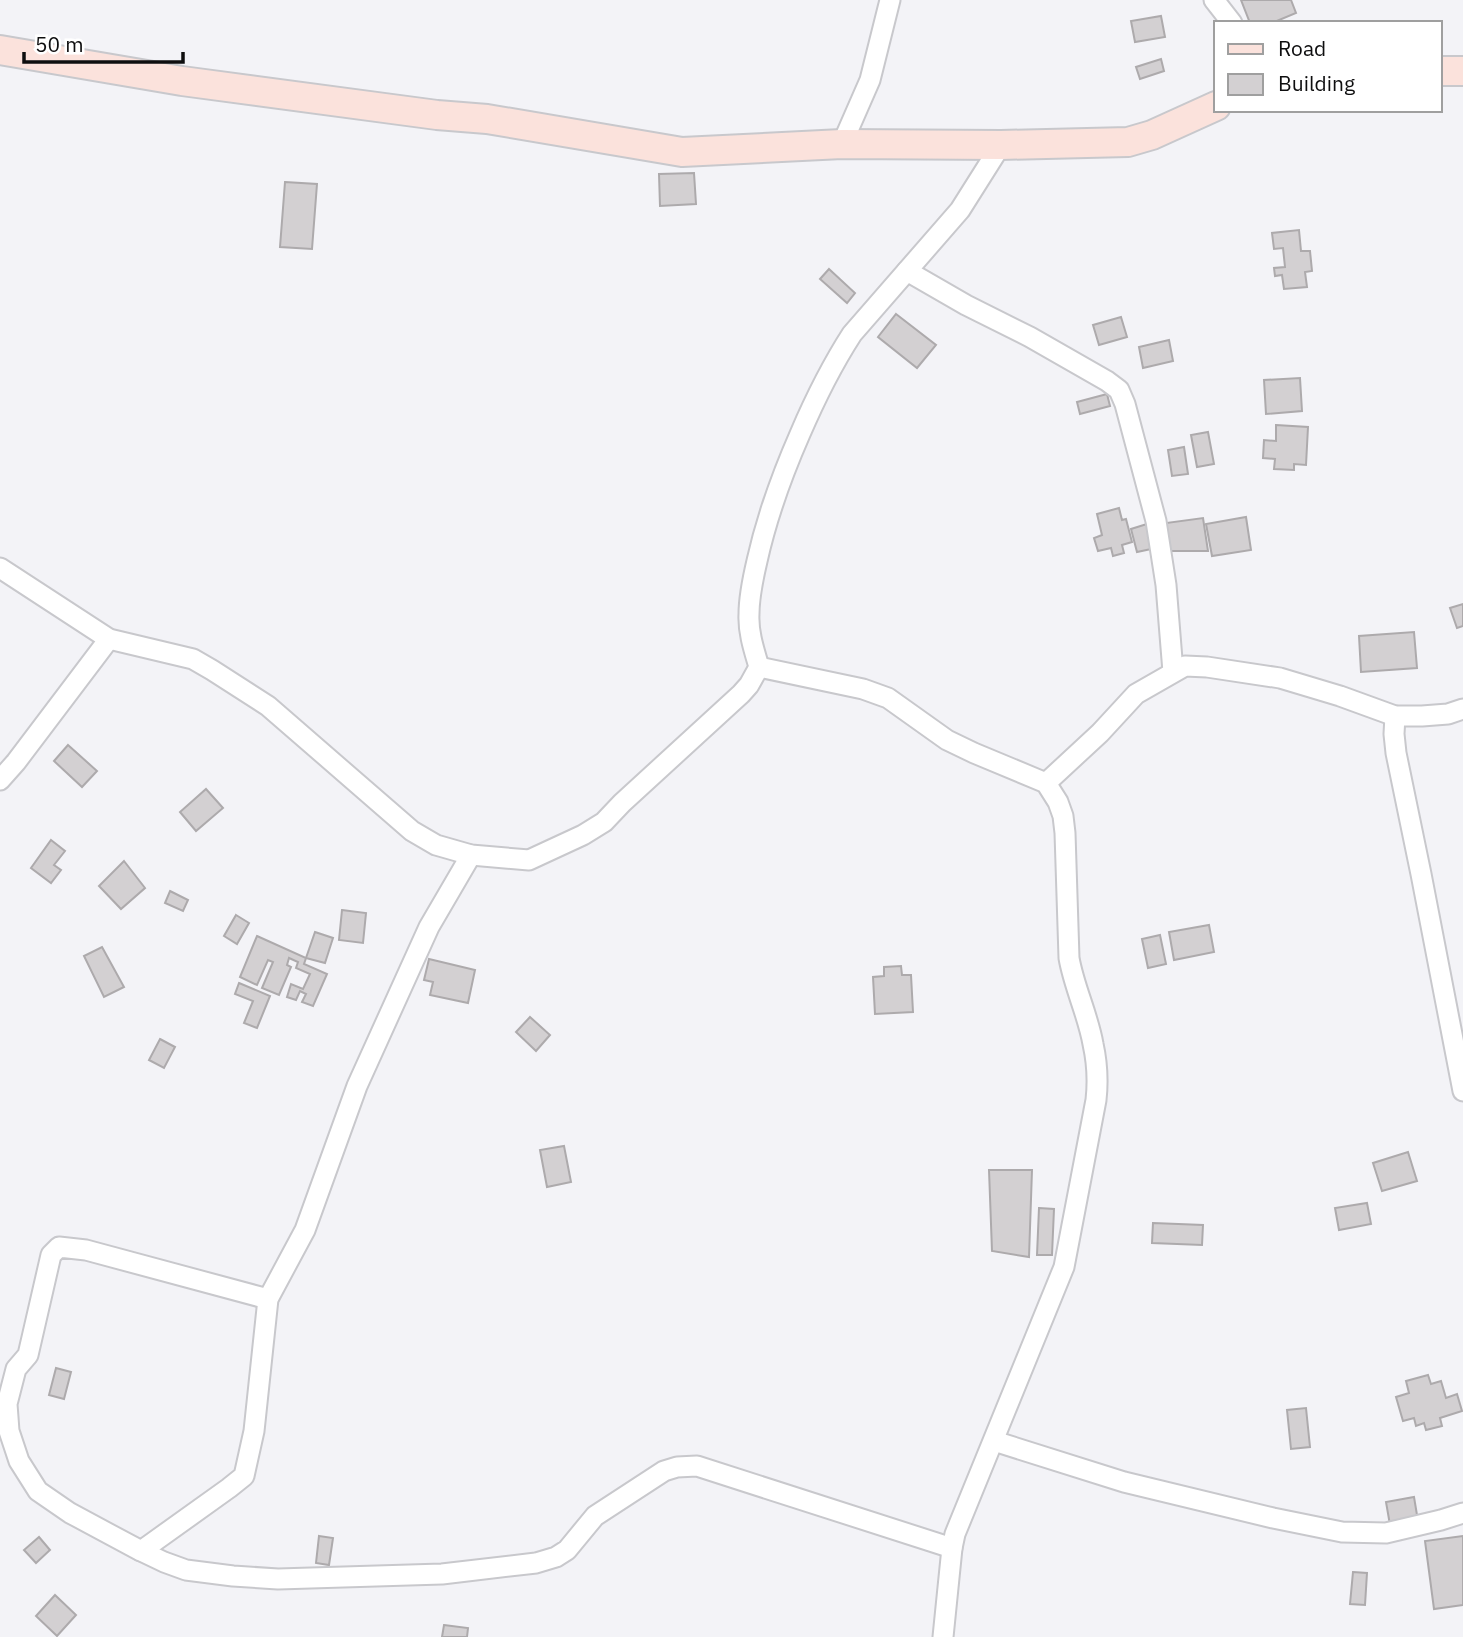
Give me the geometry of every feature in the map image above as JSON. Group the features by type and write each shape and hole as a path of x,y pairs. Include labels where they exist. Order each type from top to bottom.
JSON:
{"main road":[{"path":"0,50 195,83 437,115 487,118 682,152 842,144 1001,145 1128,142 1152,135 1214,107"},
{"path":"1442,71 1463,71"}],"street":[{"path":"842,144 870,80 890,0"},
{"path":"1214,0 1230,21"},
{"path":"0,568 109,639 193,660 212,670 268,706 412,831 436,845 471,855 529,860 583,835 604,822 749,685 759,667 748,616 763,531 780,480 810,411 852,334 960,210 1001,145"},
{"path":"907,271 1030,337 1119,390 1156,522 1166,585 1173,672"},
{"path":"0,780 109,639"},
{"path":"1046,783 1100,733 1136,694 1185,666 1280,678 1395,716 1448,714 1463,709"},
{"path":"759,667 863,689 888,698 947,740 1046,783 1063,816 1069,958 1093,1042 1096,1100 1064,1266 955,1534 943,1637"},
{"path":"1395,716 1396,753 1463,1091"},
{"path":"141,1551 244,1476 254,1431 268,1299 305,1230 357,1086 429,927 471,855"},
{"path":"268,1299 86,1250 59,1247 51,1255 28,1355 16,1369 7,1404 9,1430 19,1461 38,1491 70,1513 164,1562 186,1570 233,1576 278,1578 442,1574 536,1563 556,1558 567,1550 595,1516 664,1471 697,1466 952,1548"},
{"path":"994,1441 1124,1482 1342,1532 1386,1533 1463,1513"}],"building":[{"path":"1241,0 1291,0 1296,13 1277,21 1249,21"},
{"path":"1161,16 1165,37 1135,42 1131,21"},
{"path":"1161,59 1164,71 1140,79 1136,67"},
{"path":"694,173 696,204 660,206 659,174"},
{"path":"285,182 317,184 312,249 280,247"},
{"path":"1299,230 1301,251 1310,251 1312,271 1305,272 1307,287 1284,289 1282,275 1275,276 1274,268 1285,267 1283,248 1274,249 1272,233"},
{"path":"829,269 855,293 847,303 820,279"},
{"path":"896,314 936,345 917,368 878,337"},
{"path":"1121,317 1127,337 1099,345 1093,325"},
{"path":"1169,340 1173,361 1143,368 1139,347"},
{"path":"1300,378 1302,411 1266,414 1264,380"},
{"path":"1107,394 1110,406 1080,414 1077,402"},
{"path":"1276,425 1308,427 1306,465 1294,464 1294,470 1274,469 1275,459 1263,458 1264,440 1276,441"},
{"path":"1208,432 1214,464 1197,467 1191,435"},
{"path":"1184,447 1188,474 1172,476 1168,450"},
{"path":"1119,508 1122,520 1126,519 1132,542 1122,545 1124,553 1113,556 1111,548 1098,551 1094,538 1102,535 1097,514"},
{"path":"1246,517 1251,550 1212,556 1206,524"},
{"path":"1203,518 1208,551 1169,551 1166,523"},
{"path":"1150,523 1156,548 1137,552 1131,529"},
{"path":"1463,604 1463,626 1457,628 1450,608"},
{"path":"1414,632 1417,668 1361,672 1359,636"},
{"path":"68,745 97,771 82,787 54,761"},
{"path":"206,789 223,808 196,831 180,812"},
{"path":"51,840 65,851 54,865 61,870 51,883 31,868"},
{"path":"124,861 145,888 121,909 99,886"},
{"path":"170,891 188,900 183,911 165,903"},
{"path":"342,910 366,913 363,943 339,940"},
{"path":"236,915 249,923 237,944 224,936"},
{"path":"1209,925 1214,952 1174,960 1169,932"},
{"path":"315,932 333,938 325,963 306,958"},
{"path":"1160,935 1166,964 1148,968 1142,939"},
{"path":"257,936 306,958 304,964 327,974 313,1006 302,1002 306,994 300,991 296,1000 287,997 291,984 303,989 310,974 296,968 298,962 289,958 287,965 291,967 279,995 262,988 273,962 268,960 257,985 240,977"},
{"path":"102,947 124,987 104,997 84,956"},
{"path":"429,959 475,970 468,1003 430,995 433,982 424,980"},
{"path":"901,966 902,975 911,975 913,1012 875,1014 873,977 884,976 884,967"},
{"path":"239,983 270,996 257,1028 244,1023 253,1001 235,994"},
{"path":"530,1017 550,1035 536,1051 516,1032"},
{"path":"160,1039 175,1047 164,1068 149,1060"},
{"path":"564,1146 571,1182 547,1187 540,1150"},
{"path":"1408,1152 1417,1181 1382,1191 1373,1163"},
{"path":"989,1170 1032,1170 1029,1257 992,1251"},
{"path":"1367,1203 1371,1224 1339,1230 1335,1208"},
{"path":"1039,1208 1054,1209 1052,1255 1037,1255"},
{"path":"1153,1223 1203,1225 1202,1245 1152,1243"},
{"path":"56,1368 71,1372 64,1399 49,1395"},
{"path":"1428,1375 1431,1384 1441,1381 1446,1398 1457,1394 1462,1411 1440,1418 1442,1426 1426,1430 1424,1423 1416,1426 1414,1418 1403,1421 1396,1397 1409,1393 1406,1381"},
{"path":"1306,1408 1310,1447 1291,1449 1287,1410"},
{"path":"1414,1497 1418,1521 1390,1525 1386,1502"},
{"path":"319,1536 333,1538 329,1565 316,1563"},
{"path":"1463,1536 1463,1605 1434,1609 1425,1541"},
{"path":"39,1537 50,1550 36,1563 24,1550"},
{"path":"1353,1572 1367,1573 1365,1605 1350,1604"},
{"path":"55,1595 76,1615 57,1636 36,1616"},
{"path":"444,1625 468,1628 467,1637 442,1637"}]}
